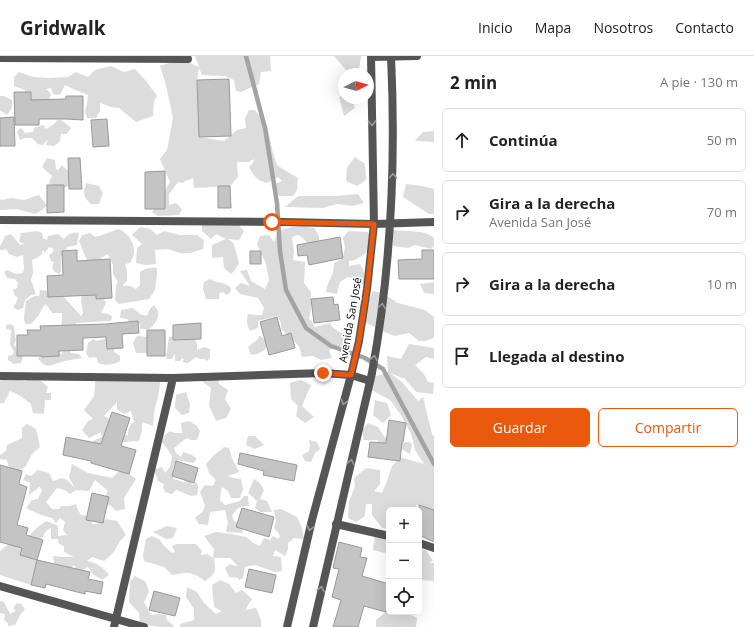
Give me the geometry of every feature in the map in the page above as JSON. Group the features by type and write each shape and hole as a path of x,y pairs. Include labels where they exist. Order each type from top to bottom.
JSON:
{"street":[{"path":"371,56 417,56"},
{"name":"Avenida San José","path":"287,627 312,520 351,375 359,341 367,289 374,224 371,56"},
{"path":"313,627 372,373 377,344 385,284 393,179 393,86 391,56"},
{"path":"0,58 188,59"},
{"path":"0,220 374,224 434,222"},
{"path":"0,376 173,378 323,373 351,375 370,381"},
{"path":"114,627 173,378"},
{"path":"336,524 386,535"},
{"path":"422,544 434,548"},
{"path":"0,586 117,618 144,627"}],"shaded area":[{"path":"195,56 270,56 271,71 261,72 259,84 241,92 236,91 234,80 225,76 202,75 199,68 197,80 199,137 224,141 237,130 246,128 245,118 249,110 255,110 267,125 277,165 298,178 297,190 293,196 279,196 275,184 282,181 278,177 267,183 256,178 249,167 253,163 254,159 249,162 237,162 238,177 230,186 194,188 193,178 183,183 178,182 169,194 169,205 176,203 182,209 179,215 158,216 152,212 170,182 160,159 167,150 173,118 166,85 160,66 181,59 199,67"},
{"path":"334,56 361,56 359,68 344,68"},
{"path":"111,66 124,72 135,69 146,81 157,96 154,101 153,116 136,122 119,108 100,103 100,111 96,118 87,118 85,111 88,95 65,85 59,95 53,94 51,88 46,89 51,94 48,104 26,101 25,90 14,86 14,77 19,72 33,77 48,78 68,77 76,72 88,77 95,70"},
{"path":"0,96 4,96 12,100 10,111 7,115 0,110"},
{"path":"341,104 354,104 355,108 344,116"},
{"path":"59,119 71,128 67,134 61,134 60,141 54,146 46,145 48,140 42,145 38,144 32,138 20,140 17,132 20,128 25,133 33,132 34,128 43,125 46,129"},
{"path":"434,131 434,142 415,141 423,132"},
{"path":"355,157 365,164 366,180 357,186 346,181 347,168"},
{"path":"47,158 55,160 56,169 58,170 62,165 72,174 74,184 57,189 49,183 52,176 42,167"},
{"path":"86,183 99,186 103,193 99,204 91,204 86,199 84,192"},
{"path":"406,184 434,189 434,214 429,214 403,197"},
{"path":"358,194 364,203 353,206 337,204 323,208 285,207 298,196 335,196"},
{"path":"39,195 47,206 36,214 17,209 0,210 0,199 11,198 24,200"},
{"path":"202,221 238,224 244,231 239,240 228,239 234,244 239,263 231,274 224,268 223,257 212,258 212,245 226,239 216,234 211,239 202,231"},
{"path":"303,226 314,228 319,236 319,246 310,246 298,235 292,237 294,251 293,260 305,262 304,283 311,292 311,309 309,319 315,327 330,323 333,328 345,335 346,342 340,347 329,350 332,358 321,360 313,356 302,357 299,346 282,330 280,320 277,316 258,321 258,328 250,331 247,323 248,314 262,315 264,308 258,298 240,294 235,288 241,283 250,286 240,271 247,270 251,281 265,289 269,280 266,264 257,244 260,236 269,235 274,242 278,231"},
{"path":"140,227 150,229 157,235 164,231 180,235 197,235 204,240 203,249 190,253 180,253 168,249 155,250 156,264 145,265 136,263 137,248 142,244 132,235"},
{"path":"119,229 130,238 134,247 133,256 130,263 125,264 127,281 123,286 130,286 136,289 140,285 140,272 148,268 157,268 155,290 149,299 119,304 115,300 116,285 118,282 113,274 113,265 108,254 101,258 98,272 88,263 79,241 82,235 90,233 95,237"},
{"path":"393,230 426,233 434,238 434,246 431,249 415,245 408,248 393,246"},
{"path":"37,231 42,233 43,238 47,240 48,236 58,234 64,239 70,234 79,233 77,245 67,247 61,257 61,271 59,274 54,271 52,267 54,262 51,261 49,255 54,249 49,247 45,253 42,250 42,254 32,260 33,273 31,280 36,294 31,295 25,300 23,308 18,310 13,307 18,297 15,296 13,290 17,288 18,283 15,279 7,278 4,272 7,270 16,274 23,273 23,255 17,257 9,254 6,249 0,250 0,245 5,236 11,234 20,245 24,244 19,241 21,233"},
{"path":"348,231 368,232 373,239 369,251 355,260 349,261 349,266 360,264 364,272 364,283 359,285 353,279 348,277 340,282 337,294 326,292 333,273 334,263 343,258 345,247 343,238"},
{"path":"210,279 215,282 223,283 231,288 230,293 226,295 224,292 219,293 219,299 206,299 203,289 204,282"},
{"path":"434,282 434,294 424,293 420,284"},
{"path":"83,288 102,295 106,303 101,313 112,316 111,321 76,323 66,344 71,353 79,354 82,358 65,361 50,366 44,365 38,358 49,353 62,354 64,349 59,337 62,313 52,313 45,304 31,324 25,324 24,318 26,301 34,296 39,296 40,290 56,292 63,296 81,316 83,313 81,301"},
{"path":"373,291 382,293 398,303 425,310 434,317 434,338 419,341 409,333 395,336 365,322 363,313"},
{"path":"154,305 158,311 158,316 155,324 150,328 140,329 140,324 131,324 127,319 120,318 121,310 133,308 140,314 147,316 150,309"},
{"path":"10,324 14,326 16,339 14,345 16,347 16,351 23,357 21,363 14,364 8,360 8,356 12,355 14,352 10,344 11,330 6,329 6,325"},
{"path":"179,335 194,337 197,344 197,350 204,347 210,349 210,358 207,361 196,357 188,363 182,362 184,359 182,358 180,361 175,361 175,354 172,359 167,359 166,356 169,337"},
{"path":"137,336 147,337 147,353 136,353 133,343"},
{"path":"259,336 269,344 262,352 251,355 248,347 258,339"},
{"path":"93,339 96,341 105,339 114,343 114,352 120,356 120,361 113,364 104,365 98,363 97,358 95,357 89,358 86,353 88,343"},
{"path":"409,344 434,348 434,359 426,357 415,365 424,374 428,382 434,383 433,394 416,392 405,379 390,373 403,383 418,401 423,397 434,437 434,510 417,505 415,507 386,507 386,529 382,528 372,515 372,504 366,504 365,516 356,522 348,518 349,502 355,486 354,478 366,468 380,470 380,484 374,491 382,493 392,466 400,457 424,464 415,450 411,434 401,415 390,400 370,389 366,380 388,372 387,356 401,359"},
{"path":"217,374 219,384 228,390 225,399 231,409 226,418 216,421 209,405 211,388 196,377"},
{"path":"96,375 161,377 154,412 153,426 142,422 142,430 139,441 124,442 112,440 89,453 93,441 102,437 101,432 89,438 82,430 88,421 93,419 84,410 94,396","holes":["117,402 117,409 124,414 131,411 134,422 129,428 128,435 119,434 115,422 104,416"]},
{"path":"5,377 25,381 31,378 41,381 48,387 46,393 51,393 51,400 45,400 44,414 33,413 31,404 19,395 10,391 4,403 0,403 0,381"},
{"path":"301,380 311,385 302,406 314,417 305,423 296,416 298,406 291,399 290,383"},
{"path":"186,392 190,405 189,413 182,415 175,408 176,395"},
{"path":"375,400 387,403 391,415 383,423 373,415"},
{"path":"189,421 197,426 200,431 197,440 190,440 188,438 174,448 176,453 181,457 183,452 192,455 197,459 193,463 178,460 173,469 173,479 185,483 188,478 191,480 192,485 196,482 198,486 197,495 191,496 176,490 172,494 165,492 163,488 164,484 158,481 154,470 162,467 165,473 170,467 172,456 162,442 165,435 170,431 174,433 182,433 181,423"},
{"path":"368,423 378,427 385,437 391,442 410,442 412,445 410,454 401,449 382,445 377,440 364,440 362,430"},
{"path":"27,424 36,429 40,447 32,454 26,466 16,474 10,472 7,460 0,459 0,455 6,451 7,445 22,438 22,428"},
{"path":"248,436 255,436 264,445 255,449 246,445"},
{"path":"309,440 317,442 320,449 315,453 311,462 305,461 302,455 309,451"},
{"path":"224,447 229,448 239,472 228,476 241,479 243,489 240,498 231,498 228,491 222,487 220,500 225,505 240,501 244,496 248,496 249,506 239,508 232,516 234,521 241,524 243,533 226,532 228,522 225,510 210,512 208,525 199,524 195,518 202,513 205,506 200,492 205,485 213,486 216,480 209,473 206,464"},
{"path":"72,464 88,473 112,478 119,471 129,474 136,479 124,498 125,509 116,511 102,501 108,491 95,480 89,491 76,490 70,494 65,490 57,488 46,502 52,509 59,509 61,506 76,504 81,515 85,515 93,524 98,524 106,519 117,521 126,535 120,541 113,553 104,561 92,557 87,561 100,566 109,575 102,580 93,574 88,567 78,572 74,565 68,571 55,568 53,556 74,557 64,552 64,546 59,544 58,539 51,539 51,528 46,531 42,538 35,543 29,536 37,527 47,521 58,526 58,536 67,535 63,530 65,522 60,518 56,523 52,518 26,508 32,500 38,499 42,490 39,486 29,495 30,483 23,480 26,474 31,476 38,470 49,473 53,481 62,478 67,480 75,488 69,477"},
{"path":"254,479 260,483 264,490 260,499 267,501 272,512 260,512 255,508 257,501 248,493"},
{"path":"281,509 297,517 302,528 304,539 294,538 288,543 288,549 285,556 275,550 273,556 281,557 282,571 275,572 255,565 245,567 243,578 239,580 238,578 229,577 225,568 230,564 238,566 230,558 214,558 214,572 205,581 190,573 172,575 164,567 144,561 143,555 146,539 152,536 160,540 172,553 175,552 172,546 177,544 196,544 202,551 201,555 207,554 213,558 214,549 204,536 216,532 246,537 253,543 260,546 264,538 270,540 273,536 278,539 280,536 274,528 276,521 274,510"},
{"path":"167,526 177,528 173,538 166,539 153,532"},
{"path":"375,533 386,538 386,553 373,550"},
{"path":"23,535 20,555 37,560 31,585 0,575 0,551"},
{"path":"422,549 426,550 433,561 429,563 434,563 434,581 422,580"},
{"path":"135,576 146,582 149,592 144,602 151,615 166,615 167,620 174,626 173,627 152,626 140,622 139,613 129,602 130,581"},
{"path":"220,580 229,584 236,593 242,590 252,599 246,610 256,608 261,620 261,627 180,627 180,624 194,620 194,609 186,597 187,587 197,592 204,603 216,614 222,611 214,607 212,585"},
{"path":"0,601 4,602 10,614 16,611 13,608 17,603 21,604 25,609 15,625 8,626 8,623 4,620 5,614 0,613"},
{"path":"386,612 386,615 412,615 417,618 416,627 376,627 376,620"}],"building":[{"path":"229,79 231,136 199,137 197,80"},
{"path":"14,92 31,92 31,100 66,99 66,96 83,96 83,120 39,119 39,125 15,125"},
{"path":"14,117 15,146 0,146 0,118"},
{"path":"107,119 109,146 93,147 91,120"},
{"path":"68,158 80,158 82,189 69,189"},
{"path":"165,171 165,209 145,209 145,172"},
{"path":"47,185 64,185 64,212 47,213"},
{"path":"218,186 230,186 231,208 218,208"},
{"path":"340,237 343,258 309,265 307,255 298,256 297,245"},
{"path":"77,250 77,261 110,259 112,298 96,299 96,295 48,297 47,276 63,275 62,251"},
{"path":"422,250 434,250 434,279 399,279 398,260 422,259"},
{"path":"250,251 261,251 261,264 250,264"},
{"path":"333,297 334,305 338,304 340,320 314,323 311,299"},
{"path":"277,317 282,336 291,333 295,348 269,355 260,322"},
{"path":"138,321 139,333 122,334 123,348 107,349 106,337 83,338 83,350 59,351 59,356 17,356 17,335 28,335 27,330 41,330 40,326 106,324"},
{"path":"201,323 201,339 173,340 173,325"},
{"path":"147,330 165,330 165,356 147,356"},
{"path":"112,412 130,418 121,446 136,450 129,474 91,463 91,461 63,455 66,437 101,444"},
{"path":"389,420 406,423 400,461 368,457 370,442 386,443"},
{"path":"240,453 297,465 294,481 263,475 264,471 238,464"},
{"path":"176,461 198,468 194,483 172,476"},
{"path":"0,465 22,471 19,484 27,487 17,525 28,528 26,535 43,540 37,560 20,555 22,548 0,542"},
{"path":"92,493 109,497 103,523 86,520"},
{"path":"419,505 434,510 434,542 422,536 422,507 419,507"},
{"path":"242,508 274,517 269,537 236,527"},
{"path":"339,542 362,548 360,557 367,558 362,576 386,583 386,612 364,606 358,627 333,627 341,600 332,597 339,569 333,568"},
{"path":"37,560 90,572 88,579 103,582 101,594 85,591 85,594 46,584 45,588 31,585"},
{"path":"249,569 276,575 272,593 245,587"},
{"path":"154,591 180,598 175,616 149,610"}],"waterway":[{"path":"246,56 265,128 277,203 280,251 286,290 306,328 331,346 365,358 383,369 434,464"}],"route":[{"path":"272,222 374,224 367,289 359,341 351,375 323,373"}]}
